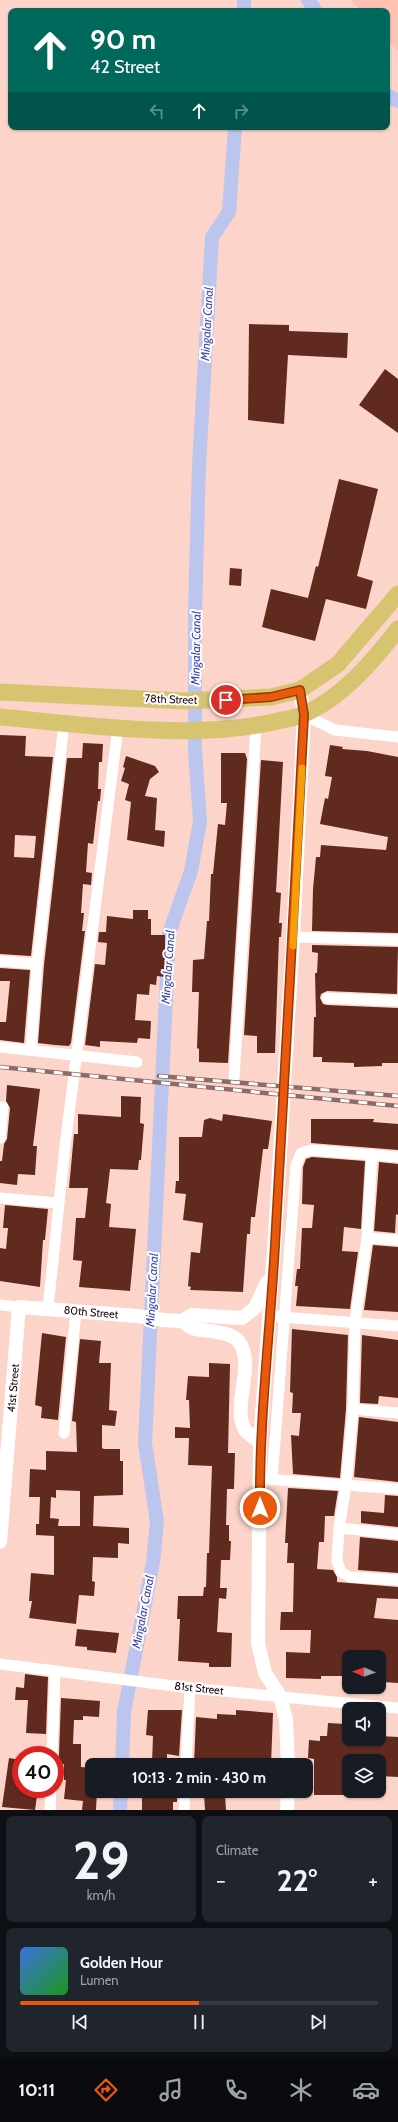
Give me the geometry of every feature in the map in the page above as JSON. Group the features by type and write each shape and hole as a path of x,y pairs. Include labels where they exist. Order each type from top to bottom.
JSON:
{"main road":[{"name":"78th Street","path":"0,692 185,701 271,697 300,690 338,664 398,594"},
{"path":"0,717 118,727 185,730 211,730 256,726 304,715 327,701 351,682 383,649 398,629"}],"street":[{"path":"266,1479 260,1442 268,1316 274,1251 293,937 304,715 300,690"},
{"path":"304,715 335,730 398,737"},
{"path":"30,1050 37,964 64,723"},
{"path":"234,1078 256,726"},
{"path":"48,1308 58,1203 118,727"},
{"path":"293,937 398,940"},
{"path":"0,961 37,964"},
{"path":"327,998 398,1001"},
{"path":"0,1047 137,1062"},
{"path":"0,1138 3,1107"},
{"path":"288,1758 286,1719 280,1696 265,1673 258,1643 266,1479 285,1318 296,1164 301,1153 311,1150 398,1157"},
{"path":"372,1154 367,1238 355,1322 353,1410 346,1485 339,1528 337,1562 341,1572 350,1577 398,1580"},
{"path":"0,1198 58,1203"},
{"path":"367,1238 398,1240"},
{"name":"80th Street","path":"0,1305 138,1316 163,1320 182,1321 192,1316 242,1318 255,1308 266,1284 274,1251"},
{"name":"41st Street","path":"0,1542 5,1429 19,1306"},
{"path":"64,1433 76,1311"},
{"path":"268,1316 398,1326"},
{"name":"80th Street","path":"182,1321 191,1327 233,1337 239,1342 243,1356 244,1370 242,1420 246,1431 260,1442"},
{"path":"353,1410 398,1413"},
{"path":"266,1479 398,1489"},
{"path":"339,1528 398,1534"},
{"name":"81st Street","path":"0,1664 190,1688 398,1708"},
{"path":"52,1746 55,1671"},
{"path":"186,1758 190,1688"},
{"path":"50,1810 51,1798"},
{"path":"184,1810 185,1798"},
{"path":"287,1810 288,1798"}],"shaded area":[{"path":"351,0 398,0 398,51 390,42 390,8 358,8"}],"building":[{"path":"249,324 289,325 289,331 348,333 347,358 288,355 284,424 248,420"},
{"path":"385,369 398,379 398,433 359,405"},
{"path":"339,479 378,489 357,576 373,581 366,609 326,599 315,641 262,627 271,589 308,598 316,566 318,567"},
{"path":"230,568 242,569 241,586 229,585"},
{"path":"0,735 26,736 25,756 53,757 31,956 0,954","holes":["15,835 36,836 34,858 14,857"]},
{"path":"83,743 103,744 102,762 99,762 98,789 101,789 100,801 98,801 93,844 88,843 86,872 92,873 91,885 83,884 81,913 84,913 82,931 85,931 71,1043 69,1046 38,1043 44,965 67,758 82,758"},
{"path":"330,745 343,747 342,749 367,751 398,757 398,933 312,931 313,889 316,857 320,857 321,845 386,850 388,837 320,824 325,798 328,799 332,777 325,776"},
{"path":"221,753 245,753 247,759 228,1063 199,1062 199,1049 197,1048 199,992 192,992 193,960 204,959 207,921 209,921 211,874 213,874 218,824 225,825 227,803 221,803"},
{"path":"126,756 155,766 159,772 150,779 145,796 157,798 155,830 165,831 164,847 127,840 131,802 125,800 129,784 121,781 125,768 123,767"},
{"path":"261,760 283,762 276,892 281,893 279,923 282,923 281,937 279,937 275,1053 257,1053 257,1036 244,1035"},
{"path":"133,910 148,910 148,919 151,919 151,935 165,935 165,977 157,976 156,985 150,984 149,995 137,994 135,1020 151,1021 150,1039 138,1038 137,1043 100,1041 100,1047 85,1045 95,964 105,965 107,943 98,942 99,932 106,932 107,916 133,919"},
{"path":"312,945 398,947 397,994 327,991 321,994 320,998 323,1004 327,1005 398,1008 398,1063 382,1063 382,1066 354,1067 354,1063 322,1062 322,1057 313,1057 314,1017 316,1017 315,973 317,973 318,953 312,952"},
{"path":"0,968 30,970 24,1043 0,1040 0,1022 6,1022 10,981 0,981"},
{"path":"7,1085 40,1089 33,1146 37,1146 35,1175 18,1174 17,1185 0,1183 0,1161 2,1161 4,1144 7,1139 10,1108 6,1101"},
{"path":"121,1096 141,1097 140,1123 144,1124 141,1160 139,1160 138,1170 110,1169 106,1203 111,1204 109,1227 136,1229 130,1291 79,1287 82,1261 73,1260 76,1218 85,1218 88,1188 69,1188 74,1134 78,1134 78,1114 121,1117"},
{"path":"223,1114 272,1121 268,1149 263,1149 255,1217 251,1217 250,1234 247,1234 243,1292 190,1290 191,1287 188,1286 191,1252 200,1253 203,1223 183,1220 186,1194 175,1193 176,1181 179,1181 179,1137 202,1137 204,1120 210,1118 222,1121"},
{"path":"311,1119 374,1119 373,1122 398,1124 398,1150 311,1143"},
{"path":"312,1157 365,1161 361,1229 344,1227 342,1251 358,1252 350,1309 296,1306 298,1286 295,1286 297,1269 300,1269 302,1228 312,1228 314,1205 302,1204 303,1167 306,1159"},
{"path":"379,1162 398,1164 398,1215 396,1214 395,1233 374,1231"},
{"path":"5,1205 48,1209 45,1240 43,1240 40,1287 0,1281 0,1248 6,1249 8,1228 3,1228"},
{"path":"373,1245 398,1247 398,1312 364,1310"},
{"path":"292,1329 348,1335 346,1409 340,1478 293,1474 291,1435 299,1436 301,1413 292,1413 293,1393 290,1392"},
{"path":"42,1333 66,1337 58,1420 41,1418 42,1407 35,1405"},
{"path":"362,1335 398,1340 398,1398 379,1396 378,1404 360,1403"},
{"path":"80,1339 101,1341 99,1363 111,1363 109,1410 117,1411 115,1426 102,1425 102,1448 120,1449 120,1461 123,1461 123,1495 94,1496 93,1526 129,1528 129,1544 118,1543 118,1558 93,1557 92,1581 95,1582 94,1596 79,1595 76,1624 29,1618 32,1601 29,1601 31,1573 54,1575 54,1536 36,1535 36,1524 39,1524 40,1497 29,1497 30,1469 46,1470 46,1451 77,1452 76,1422 72,1421","holes":["56,1490 80,1491 80,1526 58,1526 59,1519 50,1518 51,1497 56,1498"]},
{"path":"209,1363 230,1364 228,1453 235,1453 234,1489 227,1489 226,1525 229,1525 229,1541 231,1541 230,1560 221,1560 220,1588 227,1588 226,1599 219,1598 217,1632 232,1633 231,1667 209,1667 209,1663 178,1661 180,1619 177,1619 178,1596 203,1596 204,1587 206,1587 207,1553 209,1553 212,1466 188,1465 189,1438 175,1438 175,1427 190,1428 189,1400 186,1400 188,1376 209,1377"},
{"path":"359,1417 398,1422 398,1482 354,1477"},
{"path":"288,1488 338,1491 334,1516 325,1516 324,1542 319,1542 317,1569 333,1570 337,1577 337,1582 398,1587 398,1599 377,1598 374,1618 398,1620 398,1683 386,1682 386,1650 342,1650 342,1676 321,1676 321,1679 286,1678 286,1652 310,1653 311,1630 280,1630 281,1612 293,1612 294,1563 287,1563 288,1543 285,1543"},
{"path":"385,1495 398,1496 398,1527 361,1523 361,1511 384,1513"},
{"path":"360,1537 398,1541 398,1573 358,1570"},
{"path":"77,1629 119,1633 116,1653 87,1650 87,1647 75,1646"},
{"path":"25,1674 48,1677 46,1734 26,1733 28,1700 15,1700 16,1687 24,1688"},
{"path":"61,1698 100,1701 99,1717 83,1716 83,1720 74,1720 73,1744 81,1744 81,1767 85,1767 85,1798 97,1798 96,1810 82,1810 83,1801 64,1799 66,1780 64,1780 64,1746 59,1746"},
{"path":"148,1710 182,1710 179,1756 167,1754 167,1758 152,1758 153,1736 146,1735"},
{"path":"236,1710 273,1713 271,1758 194,1758 196,1717 217,1719 217,1714 236,1715"},
{"path":"328,1723 342,1724 342,1746 386,1746 386,1736 398,1737 398,1777 386,1776 386,1754 342,1754 342,1795 314,1795 314,1759 308,1758 309,1740 320,1741 320,1736 327,1736"},
{"path":"9,1758 12,1758 12,1798 37,1798 35,1810 2,1807"},
{"path":"142,1798 177,1798 177,1802 173,1802 173,1810 142,1810"},
{"path":"204,1798 225,1798 226,1810 205,1810"}],"waterway":[{"name":"Mingalar Canal","path":"244,0 244,8"},
{"path":"308,0 314,8"},
{"path":"390,97 398,101"},
{"name":"Mingalar Canal","path":"122,1758 124,1712 153,1562 157,1522 145,1443 169,933 191,871 200,821 195,751 195,613 199,465 212,237 229,212 235,130"},
{"name":"Mingalar Canal","path":"120,1810 121,1798"}],"railway":[{"path":"0,1067 398,1106"},
{"path":"159,1076 398,1096"}],"slow traffic":[{"path":"293,946 302,768"}],"route":[{"path":"226,700 271,697 300,690 304,715 284,1087 260,1442 260,1508"}]}
